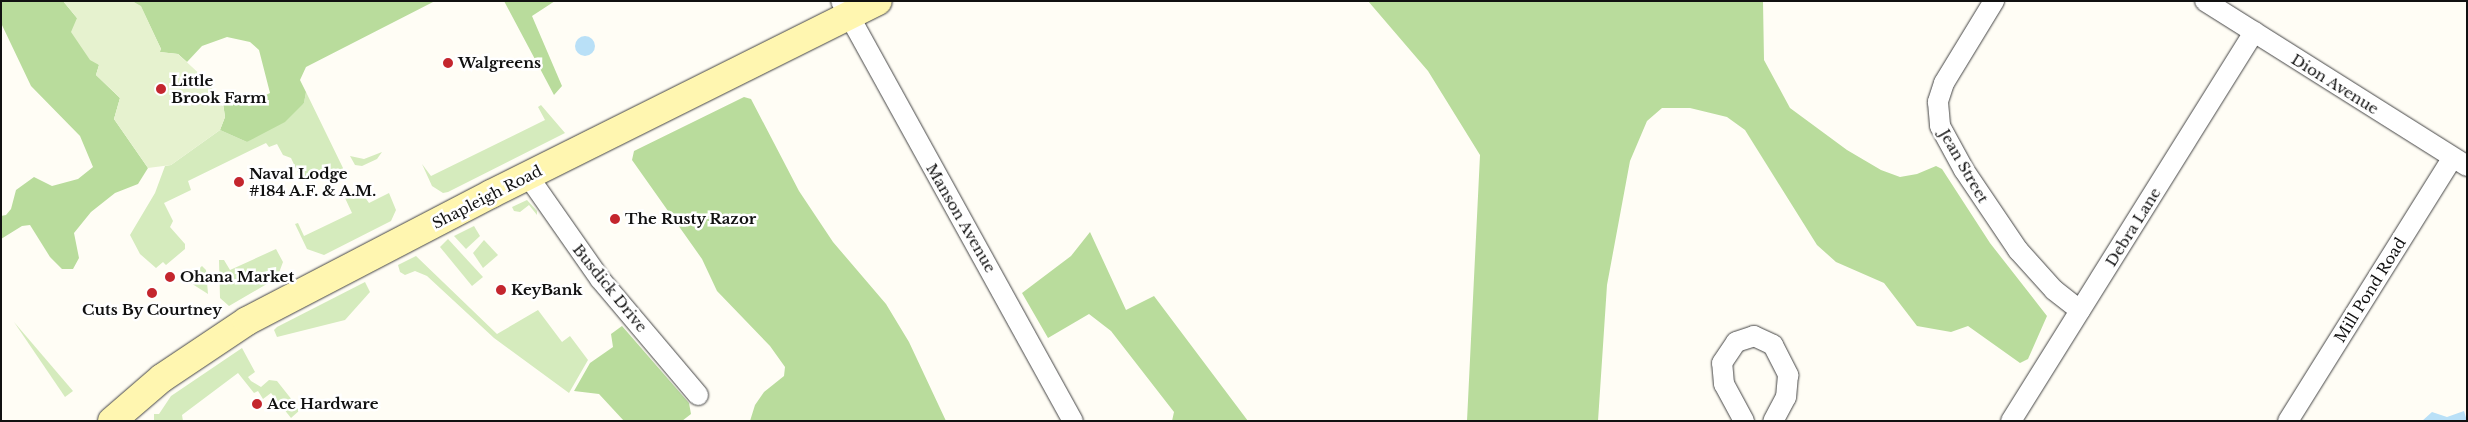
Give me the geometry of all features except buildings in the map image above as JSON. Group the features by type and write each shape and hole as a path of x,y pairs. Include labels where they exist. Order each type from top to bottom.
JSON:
{"main road":[{"name":"Shapleigh Road","path":"112,421 188,359 247,321 845,9 878,1"}],"street":[{"name":"Jean Street","path":"1994,1 1944,83 1938,102 1940,126 1964,170 2018,250 2054,290 2080,310"},
{"name":"Dion Avenue","path":"2205,1 2459,163"},
{"name":"Manson Avenue","path":"845,9 1073,421"},
{"name":"Debra Lane","path":"2011,421 2254,32"},
{"name":"Mill Pond Road","path":"2288,421 2459,163"},
{"name":"Busdick Drive","path":"528,176 600,279 698,395"},
{"path":"1744,421 1724,384 1722,363 1736,342 1754,336 1773,345 1788,375 1786,397 1773,421"}],"green space":[{"path":"1,1 63,1 77,18 99,65 96,75 120,98 114,119 148,168 138,184 115,193 91,212 74,233 79,258 73,269 62,269 50,257 30,225 22,226 1,239 1,216 6,215 11,209 16,190 34,177 52,186 78,179 93,167 80,136 31,86 1,23"},
{"name":"Little Brook Farm","path":"63,1 132,1 141,6 161,49 160,52 178,54 205,79 223,103 225,117 220,130 171,165 148,168 114,119 120,98 96,75 99,65 90,60 71,32 77,18"},
{"path":"132,1 435,1 306,67 300,80 306,92 304,103 285,122 247,142 220,130 225,117 223,103 245,105 270,93 259,50 250,42 227,37 202,46 187,62 178,54 159,52 161,49 141,7"},
{"path":"504,1 555,1 532,16 562,86 554,95"},
{"path":"1368,1 1763,1 1764,60 1790,108 1847,150 1881,170 1900,177 1917,174 1936,166 1942,169 1990,243 2047,316 2028,359 2020,363 1968,326 1951,332 1917,326 1884,283 1836,262 1817,245 1745,130 1727,117 1690,108 1662,108 1647,121 1630,161 1607,285 1598,421 1467,421 1480,155 1428,71"},
{"path":"306,92 343,168 341,176 330,178 325,168 301,179 291,158 283,155 277,144 269,147 266,143 188,181 191,190 164,203 173,221 170,227 185,244 185,249 166,265 163,262 156,268 140,254 130,235 155,193 165,166 171,165 220,130 247,142 304,103"},
{"path":"744,97 751,99 799,191 833,242 886,304 909,342 946,421 750,421 755,405 764,392 784,376 785,367 770,346 717,291 702,259 632,160 634,151"},
{"path":"541,105 565,133 448,192 443,193 432,186 422,164 431,176 545,120 538,107"},
{"path":"382,152 377,159 362,166 355,165 350,156 364,159"},
{"path":"360,190 369,203 389,193 396,210 391,221 324,255 307,249 295,224 298,223 304,236 352,213 345,198"},
{"path":"527,200 537,211 537,215 529,205 520,212 514,211 512,207"},
{"path":"474,226 480,236 466,249 454,236"},
{"path":"1090,232 1126,310 1154,296 1248,421 1172,421 1174,412 1111,331 1089,314 1048,338 1022,293 1071,256"},
{"path":"448,239 483,277 472,286 440,247"},
{"path":"484,240 498,255 483,268 473,253"},
{"path":"276,249 283,262 277,278 229,306 220,298 219,260 224,260 230,270"},
{"path":"416,256 497,334 538,310 562,342 570,336 588,360 569,393 494,338 427,276 415,271 405,275 400,272 398,265"},
{"path":"202,266 206,270 208,294 186,280"},
{"path":"365,282 370,292 345,320 277,337 274,330 277,327"},
{"path":"14,322 73,391 65,397"},
{"path":"622,326 689,403 691,414 682,421 624,421 599,394 574,391 590,363 613,347 611,334"},
{"path":"242,348 255,372 248,377 251,381 261,387 269,380 277,381 300,410 291,418 271,393 263,399 258,391 254,393 238,373 182,415 183,421 154,421 154,414 159,414 171,396"}],"water":[{"path":"581,36 589,36 595,42 595,50 589,56 581,56 575,50 575,42"},
{"path":"2464,411 2467,421 2422,421 2432,412 2447,417"}],"place":[{"name":"Walgreens","path":"448,63"},
{"name":"Little Brook Farm","path":"161,89"},
{"name":"Naval Lodge #184 A.F. & A.M.","path":"239,182"},
{"name":"The Rusty Razor","path":"615,219"},
{"name":"Ohana Market","path":"170,277"},
{"name":"KeyBank","path":"501,290"},
{"name":"Cuts By Courtney","path":"152,293"},
{"name":"Ace Hardware","path":"257,404"}]}
